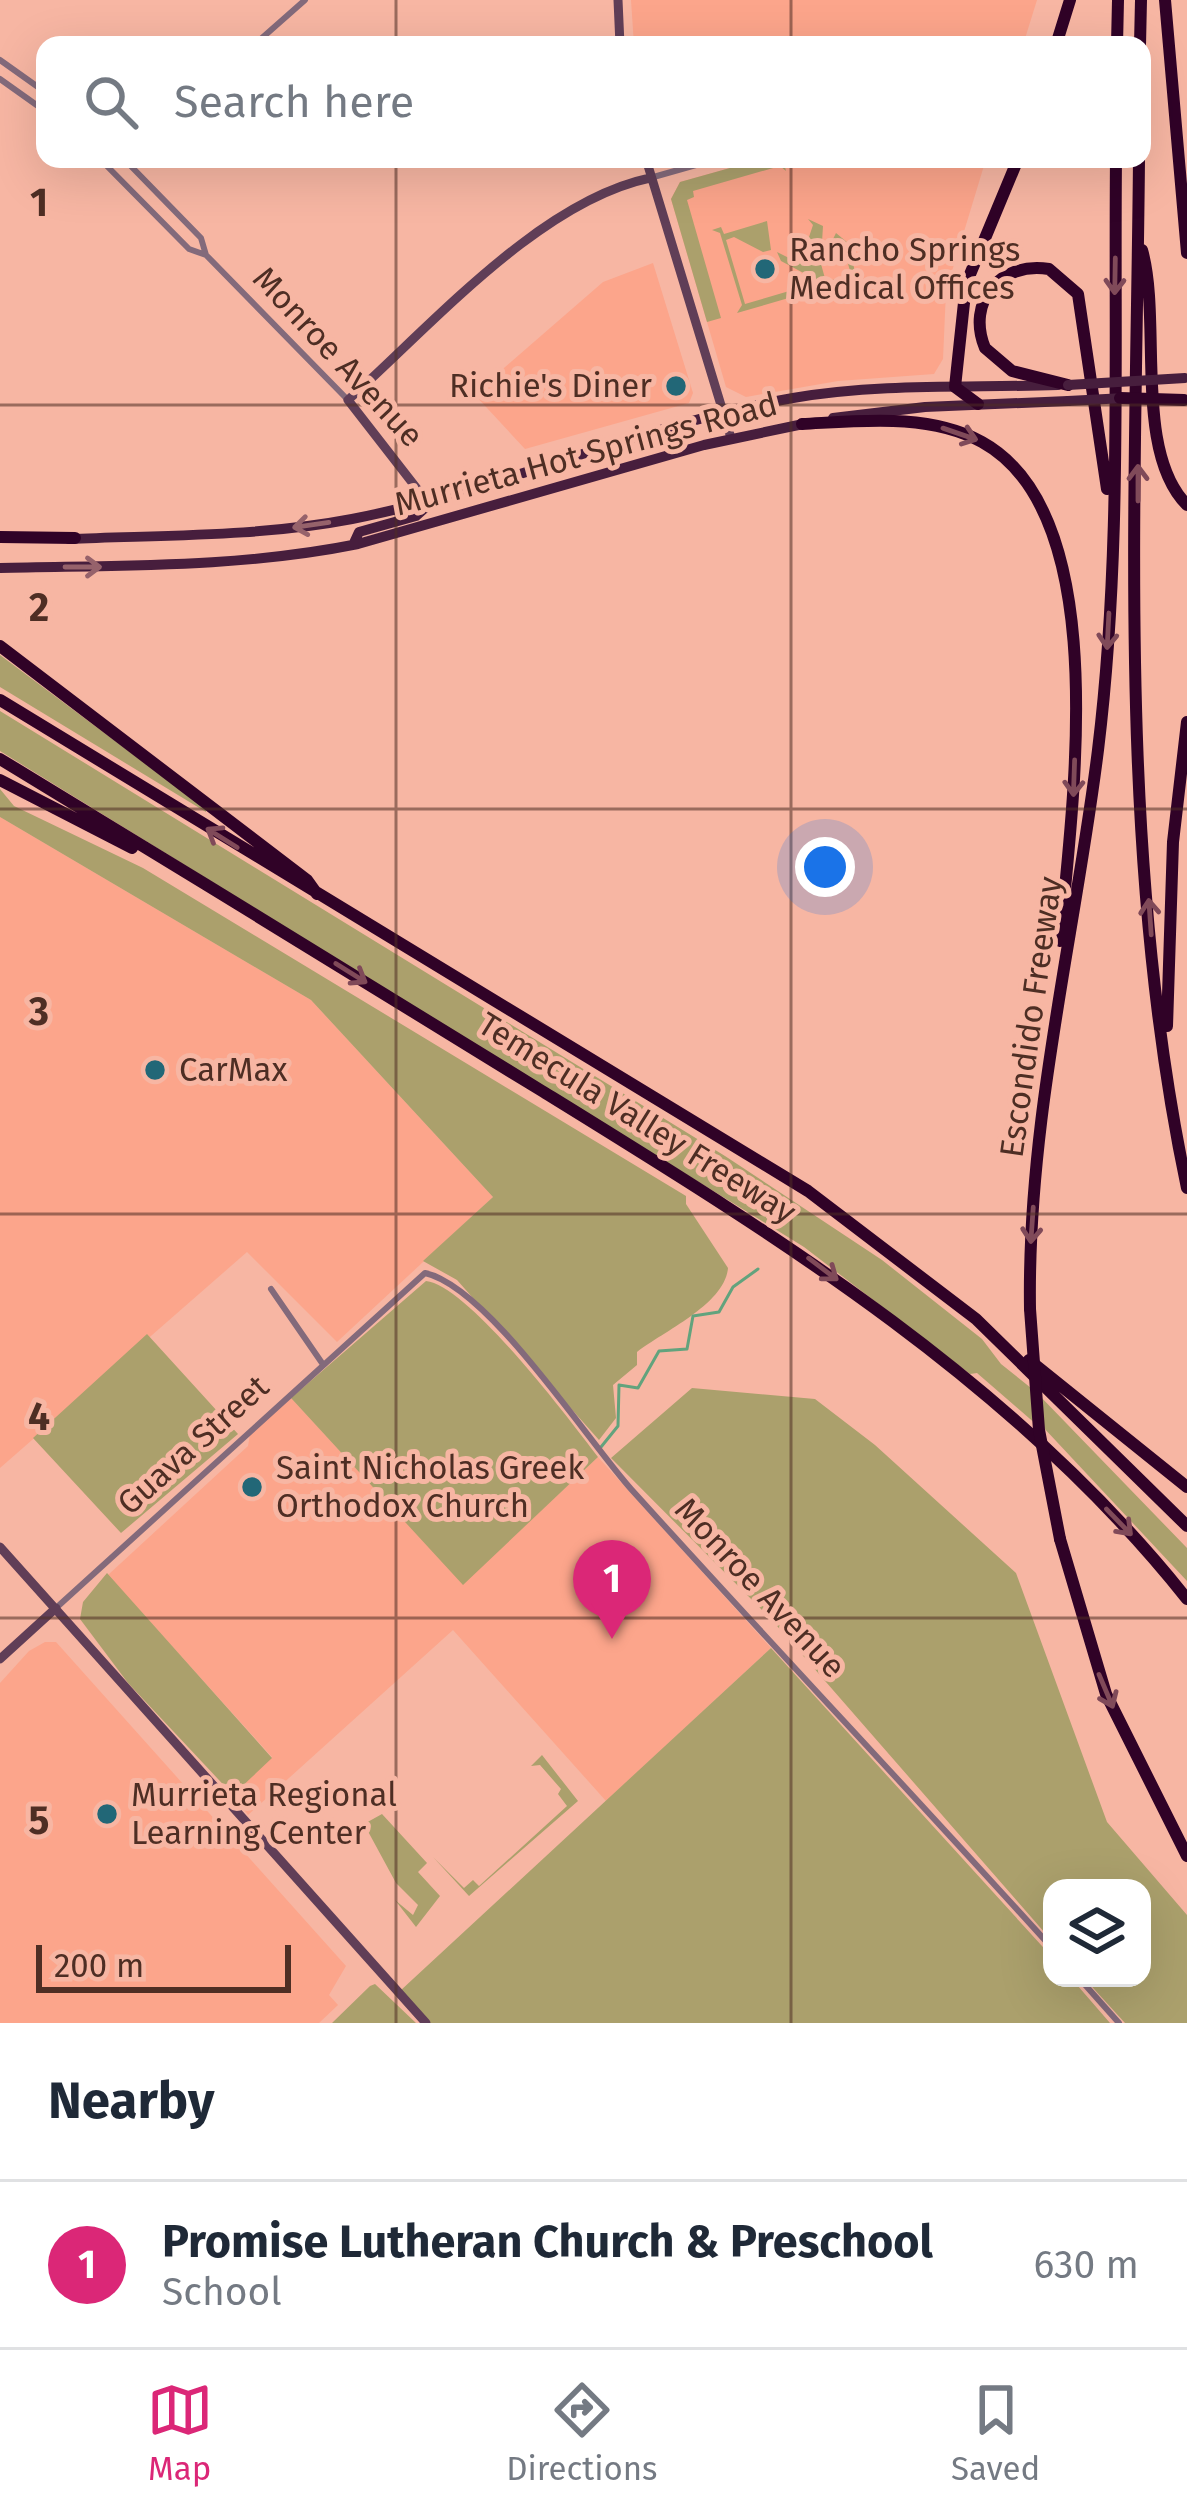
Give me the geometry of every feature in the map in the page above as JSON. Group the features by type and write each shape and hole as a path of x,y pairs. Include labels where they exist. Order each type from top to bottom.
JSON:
{"highway":[{"path":"1059,36 1070,0"},
{"path":"1117,36 1118,0"},
{"path":"1140,36 1141,0"},
{"path":"1166,0 1187,253"},
{"path":"978,404 955,387 966,284 1014,168"},
{"name":"Escondido Freeway","path":"1116,168 1112,514 1098,749 1036,1158 1030,1309 1039,1430 1060,1539 1106,1694 1187,1856"},
{"path":"1139,168 1139,684 1150,915 1165,1076 1187,1188"},
{"path":"1138,239 1148,271 1160,434 1170,480 1187,505"},
{"path":"1068,385 1005,368 985,348 979,312 992,286 1007,274 1049,269 1078,295 1112,514"},
{"path":"1120,398 1185,397"},
{"path":"802,424 897,422 954,430 982,442 1023,475 1053,524 1070,621 1075,704 1074,780 1051,1046"},
{"path":"0,540 75,538"},
{"path":"0,646 307,880 322,900"},
{"name":"Temecula Valley Freeway","path":"0,700 322,900 808,1191 976,1319 1187,1526"},
{"path":"1165,1076 1173,842 1187,722"},
{"name":"Temecula Valley Freeway","path":"0,759 794,1247 922,1343 1070,1470 1187,1599"},
{"path":"0,780 251,911"},
{"path":"976,1319 1187,1487"}],"main road":[{"name":"Murrieta Hot Springs Road","path":"75,538 228,536 356,518 723,413 856,389 1186,378"},
{"name":"Murrieta Hot Springs Road","path":"0,568 235,563 353,545 731,438 802,424 885,410 1120,398"},
{"path":"353,545 359,532 416,516 426,507 425,499"}],"street":[{"path":"264,36 304,0"},
{"path":"617,0 619,36"},
{"path":"0,60 36,86"},
{"path":"0,79 36,105"},
{"name":"Monroe Avenue","path":"133,168 201,238 206,255"},
{"path":"648,168 731,438"},
{"path":"348,400 551,220 598,195 685,168"},
{"name":"Monroe Avenue","path":"110,170 188,249 206,255 348,400 425,499"},
{"name":"Monroe Avenue","path":"425,1273 446,1278 530,1362 628,1485 1043,1938"},
{"name":"Guava Street","path":"0,1659 425,1273"},
{"path":"271,1289 322,1364"},
{"path":"0,1546 426,2023"},
{"path":"1087,1987 1119,2023"}],"shaded area":[{"path":"631,0 1037,0 1026,36 633,36"},
{"path":"730,168 983,168 946,291 943,359 934,374 838,381 746,397 726,387 671,199 680,182"},
{"path":"730,168 773,168 693,191 694,197 687,200 721,318 707,322 671,199 680,182"},
{"path":"808,219 823,226 822,242 816,246 826,282 851,274 841,240 833,239 836,233 848,243 858,284 850,288 847,281 737,313 742,305 720,233 712,230 721,227 724,234 767,221 771,250 763,252 734,237 726,240 745,304 813,284 811,277 781,261 777,252 795,261 798,254 790,246 809,237 813,225"},
{"path":"653,263 693,393 689,403 525,449 474,394 603,282"},
{"path":"0,655 206,809 206,812 0,687"},
{"path":"0,711 725,1156 882,1260 982,1339 1001,1364 1031,1388 1037,1425 977,1373 970,1374 804,1247 0,751"},
{"path":"0,789 14,806 143,868 686,1196 686,1204 728,1268 724,1281 705,1305 637,1352 637,1365 613,1385 616,1418 599,1440 457,1280 423,1261 493,1197 311,1000 0,817"},
{"path":"0,817 311,1000 493,1197 337,1342 247,1252 0,1468"},
{"path":"426,1281 445,1288 492,1329 598,1457 463,1585 291,1398"},
{"path":"147,1334 238,1434 121,1533 33,1438"},
{"path":"692,1388 815,1399 875,1445 1016,1573 1107,1822 1187,1915 1187,2023 1125,2023 1092,1987 1151,1987 1151,1879 1043,1879 1043,1931 771,1619 611,1458"},
{"path":"1037,1393 1187,1548 1187,1581 1042,1426"},
{"path":"291,1398 463,1584 598,1457 771,1648 606,1801 453,1630 248,1815 233,1795 272,1757 108,1575 248,1446 250,1434"},
{"path":"107,1573 272,1758 233,1795 128,1683 80,1619 83,1602"},
{"path":"56,1642 346,1966 329,1995 338,2005 319,2023 0,2023 0,1683 29,1651"},
{"path":"771,1648 1043,1947 1043,1987 1079,1987 1110,2023 430,2023 400,1991"},
{"path":"542,1755 578,1801 469,1896 433,1857 464,1888 473,1880 479,1886 567,1806 558,1794 561,1789 540,1765 531,1766"},
{"path":"382,1814 427,1863 418,1872 440,1896 416,1927 395,1900 413,1915 418,1905 396,1883 364,1824"},
{"path":"375,1984 416,2023 332,2023 370,1986"}],"waterway":[{"path":"601,1447 618,1426 619,1385 638,1388 659,1351 687,1349 693,1316 719,1312 733,1287 758,1269"}],"place":[{"name":"Rancho Springs Medical Offices","path":"765,269"},
{"name":"Richie's Diner","path":"676,386"},
{"name":"CarMax","path":"155,1070"},
{"name":"Saint Nicholas Greek Orthodox Church","path":"252,1487"},
{"name":"Promise Lutheran Church & Preschool","path":"612,1639"},
{"name":"Murrieta Regional Learning Center","path":"107,1814"}]}
